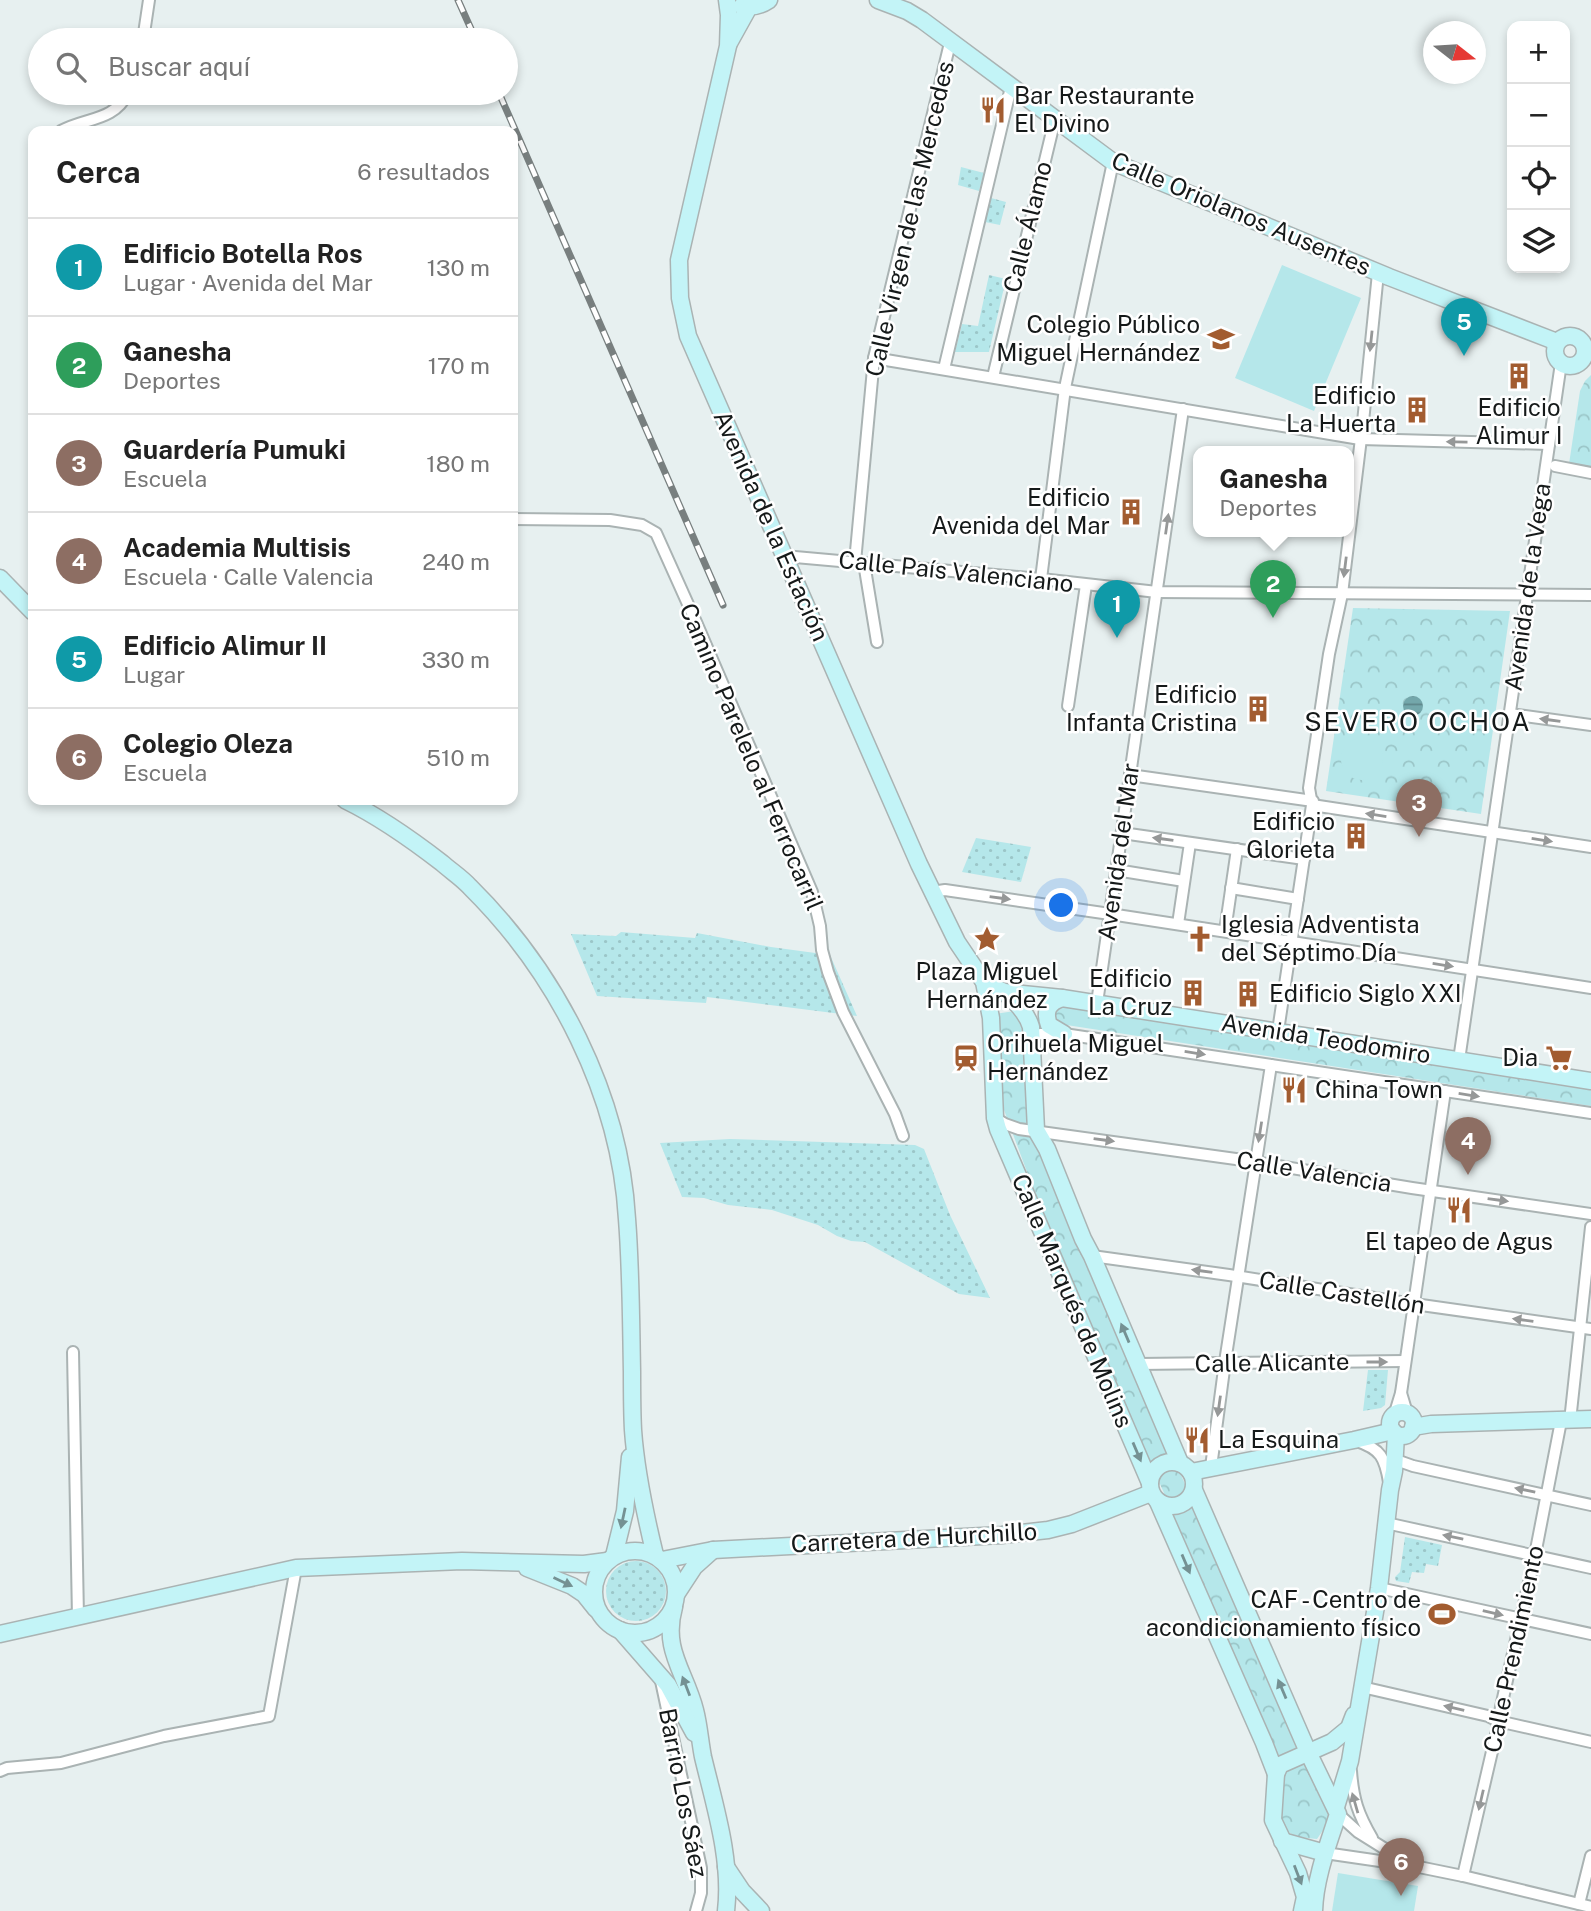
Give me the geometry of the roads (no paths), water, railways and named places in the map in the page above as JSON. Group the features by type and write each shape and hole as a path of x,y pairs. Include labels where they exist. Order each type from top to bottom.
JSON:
{"street":[{"path":"145,28 149,0"},
{"path":"728,0 749,7 769,0"},
{"name":"Avenida de la Estación","path":"728,0 728,46 680,260 680,298 688,336 932,892 957,942 984,982"},
{"name":"Calle Oriolanos Ausentes","path":"878,0 922,20 1113,162 1378,273 1557,342"},
{"name":"Avenida de la Estación","path":"728,46 749,7"},
{"name":"Calle Virgen de las Mercedes","path":"877,642 859,562 874,358 950,43"},
{"path":"944,369 1011,87"},
{"path":"72,126 112,113 121,105"},
{"name":"Calle Álamo","path":"993,377 1055,119"},
{"path":"1041,579 1065,388 1113,162"},
{"path":"1354,491 1378,273"},
{"path":"1566,336 1578,338 1588,354 1575,365 1561,363 1555,354 1557,342 1566,336"},
{"path":"874,358 1360,439 1549,444"},
{"name":"Avenida de la Vega","path":"1459,1060 1561,363"},
{"name":"Avenida del Mar","path":"1097,1003 1183,409"},
{"path":"1555,466 1591,473"},
{"name":"Camino Parelelo al Ferrocarril","path":"518,519 610,520 642,525 656,533 812,892 820,926 822,950 842,1012 904,1136"},
{"path":"1278,1031 1312,803 1309,788 1329,654 1342,594 1349,537"},
{"name":"Calle País Valenciano","path":"784,556 1157,592 1591,595"},
{"path":"0,578 28,607"},
{"path":"1068,706 1086,585"},
{"path":"1510,714 1591,725"},
{"path":"1130,775 1591,847"},
{"path":"355,805 372,813 421,847 469,885 505,924 536,964 573,1026 600,1089 618,1152 627,1216 633,1430 644,1511 659,1557 676,1580 671,1647 695,1709 726,1866 726,1911"},
{"path":"1122,833 1304,859"},
{"path":"1178,924 1190,843"},
{"path":"1225,931 1237,849"},
{"path":"1116,870 1184,881"},
{"path":"1231,888 1298,898"},
{"path":"932,892 945,890 1110,914 1591,988"},
{"name":"Avenida Teodomiro","path":"984,982 1004,992 1097,1003 1591,1081"},
{"name":"Calle Marqués de Molins","path":"984,982 991,1017 995,1118 998,1129 1153,1493 1264,1743 1276,1774 1273,1820 1298,1873 1305,1897 1302,1911"},
{"name":"Calle Marqués de Molins","path":"1004,992 1029,1021 1036,1130 1308,1752 1337,1810"},
{"path":"1062,998 1050,1004 1046,1013 1049,1025 1064,1034"},
{"path":"991,1017 996,1010 1006,1005 1019,1008"},
{"name":"Avenida Teodomiro","path":"1031,1038 1040,1034 1064,1034 1591,1113"},
{"path":"1210,1468 1271,1065"},
{"path":"1314,1911 1325,1853 1350,1761 1379,1588 1390,1490 1397,1466 1405,1361 1446,1091"},
{"path":"995,1118 1011,1127 1036,1130"},
{"name":"Calle Valencia","path":"1036,1130 1591,1214"},
{"name":"Calle Prendimiento","path":"1463,1876 1585,1329 1591,1227"},
{"name":"Calle Castellón","path":"1092,1256 1585,1329"},
{"path":"73,1352 78,1617"},
{"name":"Calle Alicante","path":"1138,1364 1405,1361"},
{"path":"1190,1477 1210,1468 1371,1436 1401,1424 1591,1419"},
{"path":"611,1559 625,1511 633,1430"},
{"path":"1354,1440 1374,1447 1379,1452 1387,1469 1390,1490"},
{"path":"1171,1462 1190,1477 1187,1500 1176,1506 1164,1505 1153,1493 1154,1471 1159,1466 1171,1462"},
{"path":"1397,1466 1413,1466 1591,1505"},
{"name":"Carretera de Hurchillo","path":"659,1557 713,1550 1048,1531 1153,1493"},
{"path":"1386,1523 1591,1568"},
{"path":"602,1616 596,1606 594,1594 599,1571 611,1559 628,1550 642,1550 659,1557"},
{"path":"514,1563 572,1586 584,1594 610,1625 633,1633 658,1627 667,1618 694,1567 713,1550"},
{"path":"0,1634 296,1568 462,1561 584,1564 611,1559"},
{"path":"0,1771 61,1763 164,1736 269,1716 296,1568"},
{"path":"1379,1588 1591,1634"},
{"path":"620,1630 668,1685 686,1715 702,1752"},
{"name":"Barrio Los Sáez","path":"660,1675 701,1868 701,1893 696,1911"},
{"path":"1276,1774 1280,1765 1332,1742 1349,1728 1361,1693"},
{"path":"1361,1693 1488,1716 1498,1721 1591,1742"},
{"path":"1350,1761 1354,1802 1373,1841"},
{"path":"1337,1810 1358,1832 1414,1866"},
{"path":"1282,1841 1325,1853 1463,1876 1585,1907 1591,1856"},
{"path":"726,1866 742,1891 761,1911"}],"railway":[{"path":"458,0 471,28"},
{"path":"504,105 513,126"},
{"path":"518,136 723,605"}],"place":[{"name":"Bar Restaurante El Divino","path":"993,110"},
{"name":"Colegio Público Miguel Hernández","path":"1221,339"},
{"name":"Edificio Alimur II","path":"1464,356"},
{"name":"Edificio Alimur I","path":"1519,376"},
{"name":"Edificio La Huerta","path":"1417,410"},
{"name":"Edificio Avenida del Mar","path":"1131,512"},
{"name":"Ganesha","path":"1273,618"},
{"name":"Edificio Botella Ros","path":"1117,638"},
{"name":"Edificio Infanta Cristina","path":"1258,709"},
{"name":"Edificio Glorieta","path":"1356,836"},
{"name":"Guardería Pumuki","path":"1419,837"},
{"name":"Plaza Miguel Hernández","path":"987,939"},
{"name":"Iglesia Adventista del Séptimo Día","path":"1200,939"},
{"name":"Edificio La Cruz","path":"1193,993"},
{"name":"Edificio Siglo XXI","path":"1248,994"},
{"name":"Orihuela Miguel Hernández","path":"966,1058"},
{"name":"Dia","path":"1559,1058"},
{"name":"China Town","path":"1294,1090"},
{"name":"Academia Multisis","path":"1468,1175"},
{"name":"El tapeo de Agus","path":"1459,1210"},
{"name":"La Esquina","path":"1197,1440"},
{"name":"CAF - Centro de acondicionamiento físico","path":"1442,1614"},
{"name":"Colegio Oleza","path":"1401,1896"}],"district":[{"name":"SEVERO OCHOA","path":"1418,722"}]}
